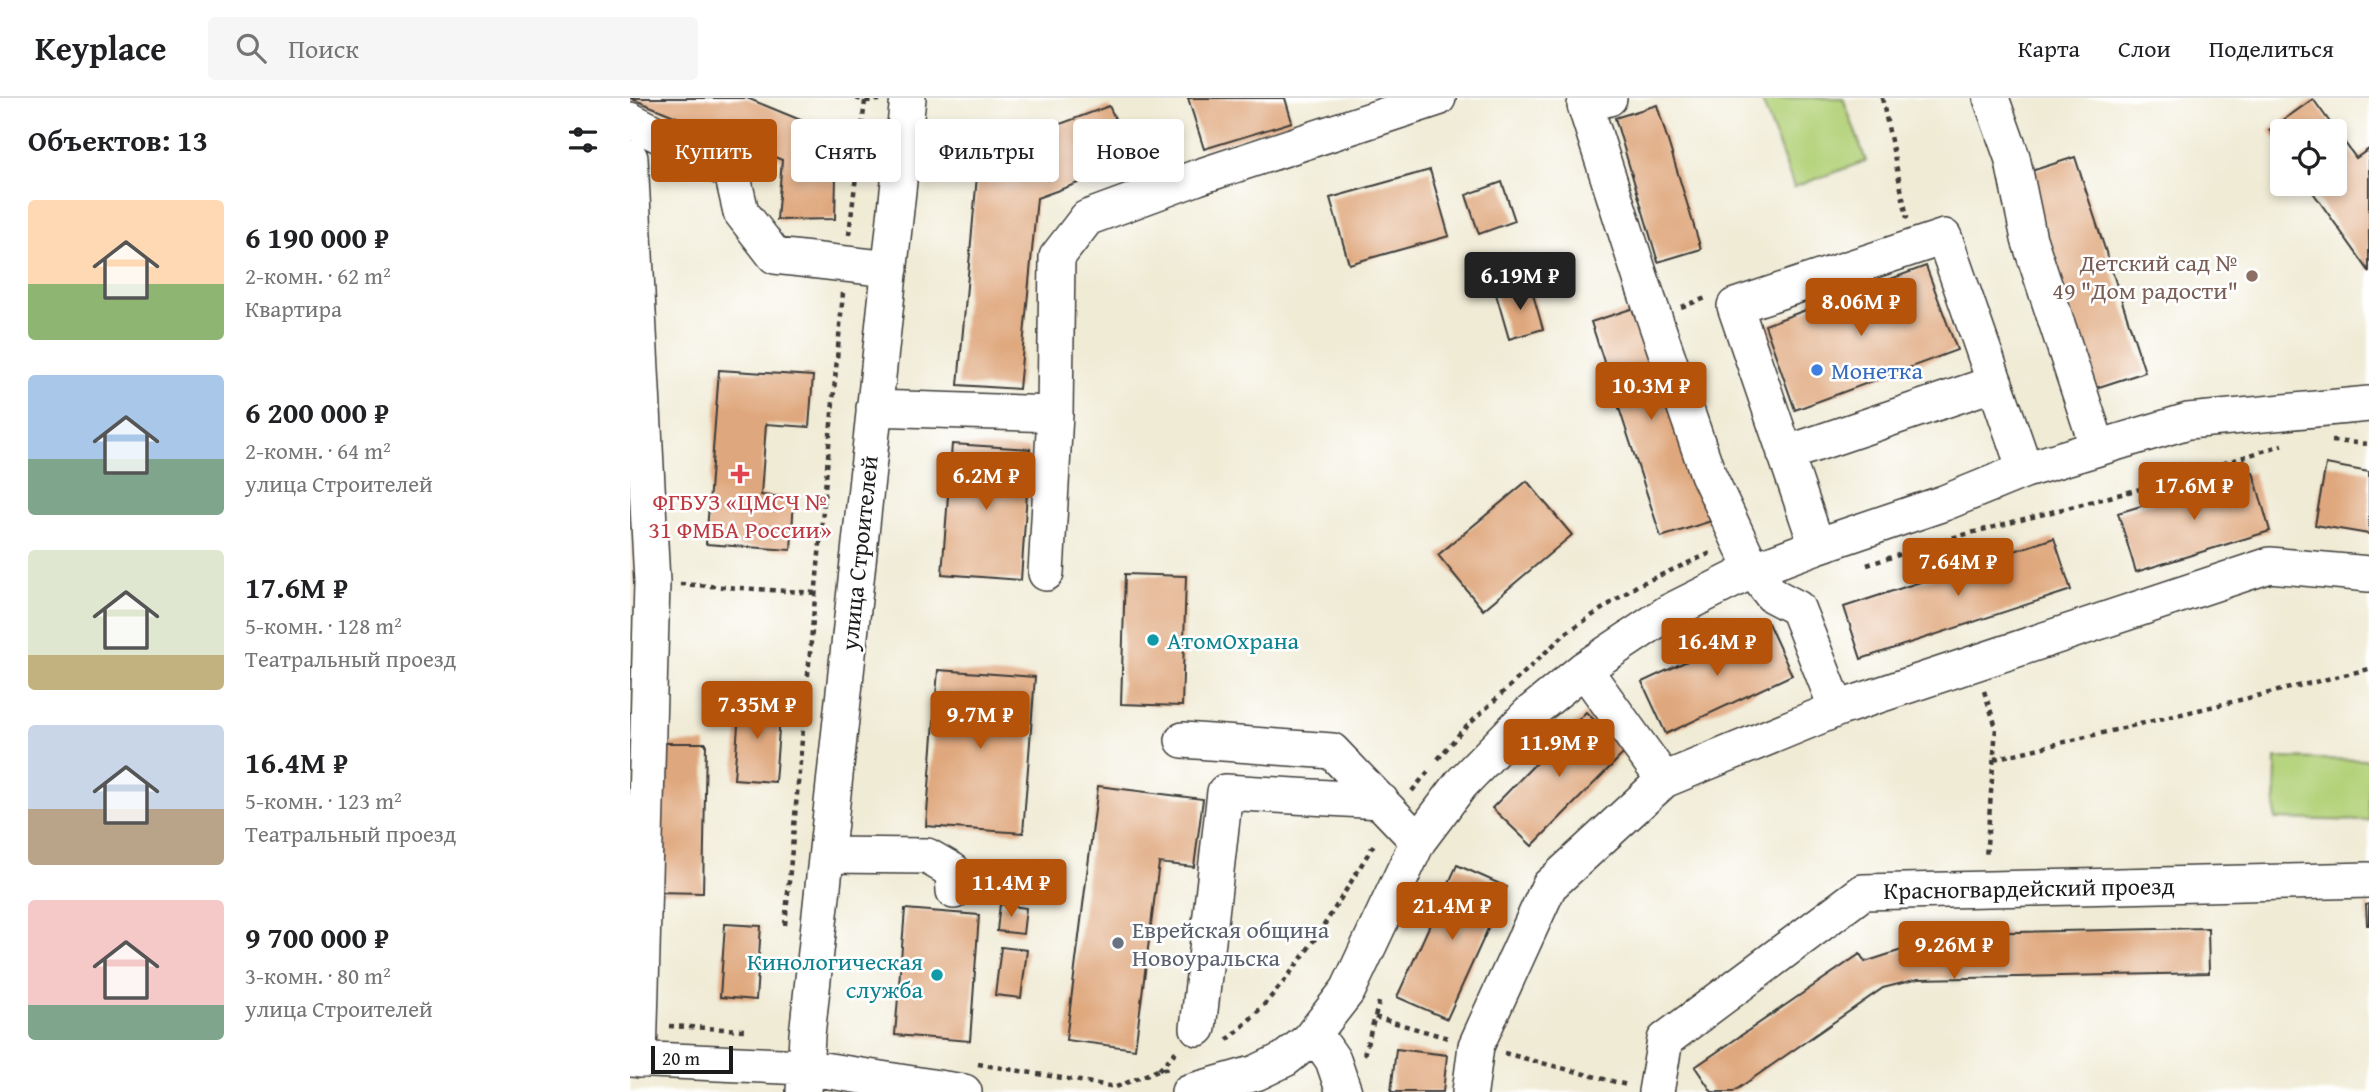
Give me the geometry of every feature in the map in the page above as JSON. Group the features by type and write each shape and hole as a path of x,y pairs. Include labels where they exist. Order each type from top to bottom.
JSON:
{"street":[{"name":"улица Строителей","path":"804,1080 908,98"},
{"path":"1046,573 1055,414 1056,257 1087,218 1198,177 1438,98"},
{"path":"1609,98 1586,105 1708,474 1753,570 1772,594 1797,608 1837,709"},
{"path":"1991,98 2012,157 2029,239 2098,448"},
{"path":"630,120 732,173 741,212 775,256 890,269"},
{"path":"630,158 652,582 635,1059 804,1080 964,1092"},
{"path":"1817,546 1735,306 1944,237 2025,470"},
{"path":"1786,454 1995,383"},
{"path":"1189,1092 1256,1073 1285,1059 1309,1040 1348,990 1418,841 1461,784 1529,714 1584,668 1669,612 1753,570 1817,546 1944,503 2025,470 2188,421 2369,404"},
{"path":"874,408 1055,414"},
{"path":"1470,1092 1476,1046 1549,886 1664,780 1837,709 2270,565 2369,574"},
{"path":"1584,668 1664,780"},
{"path":"1183,740 1332,751 1418,841"},
{"path":"1198,1028 1225,792 1381,802"},
{"path":"827,855 927,856 953,872 954,891"},
{"name":"Красногвардейский проезд","path":"1642,1089 1665,1040 1863,892 2369,880"},
{"path":"1309,1040 1324,1047 1352,1079"}],"path":[{"path":"1882,98 1907,217 1896,225"},
{"path":"784,936 846,264 865,101"},
{"path":"1654,316 1719,294"},
{"path":"2330,441 2369,444"},
{"path":"1864,566 1955,537 2148,487 2290,442"},
{"path":"652,582 816,593"},
{"path":"1974,663 1996,727 1984,890"},
{"path":"1994,758 2369,669"},
{"path":"1352,1079 1382,993"},
{"path":"1375,1017 1642,1089"}],"green space":[{"path":"1761,98 1843,98 1866,161 1794,187"},
{"path":"2276,758 2369,760 2369,821 2275,819"}],"building":[{"path":"630,98 747,98 798,119 791,119 791,182 836,182 835,219 777,220 782,160 777,158 777,119 681,119"},
{"path":"1188,98 1285,98 1292,122 1204,149"},
{"path":"2313,99 2328,119 2285,119"},
{"path":"1657,105 1701,249 1658,262 1615,118"},
{"path":"1109,106 1115,119 1074,119"},
{"path":"1073,119 1073,182 1081,182 1037,198 1019,389 958,385 976,182 1059,182 1059,124"},
{"path":"2347,146 2356,158 2369,149 2369,271 2316,196 2347,196"},
{"path":"2075,157 2145,372 2096,388 2025,173"},
{"path":"1430,170 1449,236 1349,264 1330,198"},
{"path":"1502,182 1515,221 1479,234 1466,195"},
{"path":"1926,266 1957,350 1795,410 1765,325"},
{"path":"1530,284 1543,329 1509,339 1496,294"},
{"path":"1640,306 1711,521 1661,537 1591,322"},
{"path":"719,370 813,376 809,427 766,424 761,495 794,498 791,550 706,544"},
{"path":"952,444 1030,449 1021,580 942,574"},
{"path":"2326,464 2369,472 2369,534 2315,525"},
{"path":"2253,472 2270,531 2136,572 2118,513"},
{"path":"1527,481 1572,535 1483,610 1438,555"},
{"path":"2054,538 2071,590 1861,659 1844,607"},
{"name":"АтомОхрана","path":"1125,574 1186,576 1182,706 1121,704"},
{"path":"1768,623 1792,675 1666,734 1642,682"},
{"path":"938,670 1035,677 1023,833 926,826"},
{"path":"740,699 781,703 775,782 734,779"},
{"path":"1586,712 1626,751 1532,846 1492,808"},
{"path":"657,743 706,743 703,893 654,892"},
{"path":"1098,786 1203,799 1194,867 1159,863 1135,1049 1066,1040"},
{"path":"1457,865 1507,887 1447,1019 1397,997"},
{"path":"1000,904 1026,908 1023,934 997,931"},
{"path":"2369,904 2369,925 2367,925 2366,905"},
{"name":"Кинологическая служба","path":"905,909 979,915 970,1041 895,1035"},
{"path":"725,924 761,926 756,1000 720,997"},
{"path":"2208,928 2209,973 1918,979 1883,988 1733,1092 1712,1092 1695,1067 1860,954 1865,962 1917,945 1917,934"},
{"path":"1001,947 1027,950 1021,998 995,995"},
{"path":"1396,1049 1447,1055 1443,1092 1391,1092"}],"place":[{"name":"Детский сад № 49 \"Дом радости\"","path":"2252,276"},
{"name":"Монетка","path":"1817,370"},
{"name":"ФГБУЗ «ЦМСЧ № 31 ФМБА России»","path":"740,474"},
{"name":"АтомОхрана","path":"1153,640"},
{"name":"Еврейская община Новоуральска","path":"1118,943"},
{"name":"Кинологическая служба","path":"937,975"}]}
